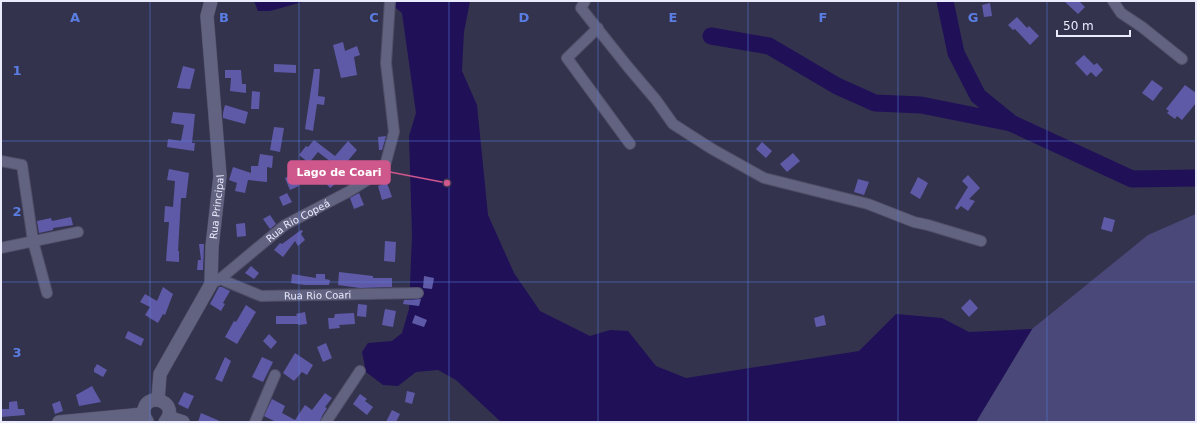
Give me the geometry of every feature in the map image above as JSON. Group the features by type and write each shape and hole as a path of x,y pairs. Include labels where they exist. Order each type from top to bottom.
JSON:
{"street":[{"name":"Rua Principal","path":"158,400 160,374 216,282 212,247 220,176 207,16 211,1"},
{"name":"Rua Rio Copeá","path":"216,282 285,225 348,192 379,173 386,162 394,132 386,63 390,1"},
{"path":"585,1 581,8 656,100 673,124 764,178 868,204 901,218 980,242"},
{"path":"1113,1 1121,12 1182,59"},
{"path":"598,28 567,58 630,144"},
{"path":"1,161 22,165 33,242 47,293"},
{"path":"1,248 78,232"},
{"name":"Rua Rio Coari","path":"216,282 261,296 418,293"},
{"path":"326,422 360,371"},
{"path":"255,422 275,375"},
{"path":"59,422 146,418 144,408 148,402 158,400 164,402 168,407 166,420 183,422"}],"shaded area":[{"path":"254,1 306,1 270,11 258,11"},
{"path":"387,1 470,1 464,32 462,71 477,105 488,215 514,273 540,311 590,336 610,330 628,331 656,366 686,378 859,351 896,314 942,318 969,332 1032,329 976,422 501,422 456,380 438,370 416,372 398,386 383,385 366,372 362,352 368,343 392,341 402,333 409,309 412,235 409,136 416,113 402,13"},
{"path":"1196,214 1196,422 976,422 1032,329 1148,235"}],"building":[{"path":"1064,1 1079,1 1085,7 1078,14"},
{"path":"990,3 992,16 984,17 982,5"},
{"path":"1017,17 1027,28 1029,26 1039,36 1030,45 1015,29 1013,30 1008,25"},
{"path":"343,42 345,51 357,46 360,55 354,57 357,75 341,78 333,45"},
{"path":"1084,55 1094,65 1097,63 1103,70 1096,77 1091,72 1087,76 1075,63"},
{"path":"274,64 296,65 296,73 274,72"},
{"path":"183,66 195,69 190,89 177,88"},
{"path":"314,69 320,69 318,96 325,97 324,105 317,104 313,131 305,129"},
{"path":"225,70 241,70 242,84 246,84 246,93 230,91 231,78 225,78"},
{"path":"1152,80 1163,88 1153,101 1142,93"},
{"path":"1185,85 1196,93 1196,103 1182,120 1177,116 1175,119 1167,113 1169,111 1166,109"},
{"path":"252,91 260,92 259,109 251,109"},
{"path":"225,105 248,112 245,124 223,118"},
{"path":"173,112 195,114 192,143 195,143 194,151 167,147 168,139 181,141 184,125 171,123"},
{"path":"274,127 284,128 280,152 270,150"},
{"path":"386,136 382,150 379,150 378,137"},
{"path":"314,140 335,156 348,141 357,150 346,163 351,166 340,182 339,181 330,188 320,176 334,165 318,152 309,163 299,155 306,146 308,147"},
{"path":"762,142 772,151 766,158 756,149"},
{"path":"793,153 800,161 787,172 780,164"},
{"path":"260,154 273,156 272,168 267,167 267,182 248,180 245,193 235,191 237,183 229,180 233,167 251,173 251,166 258,166"},
{"path":"169,169 189,173 186,198 181,198 178,251 179,262 166,261 169,222 164,222 165,206 173,207 175,181 167,180"},
{"path":"294,174 299,186 290,190 285,178"},
{"path":"968,175 980,188 969,199 975,201 968,211 961,206 957,210 955,208 968,187 962,181"},
{"path":"918,177 928,183 920,199 910,193"},
{"path":"858,179 869,182 864,195 854,192"},
{"path":"387,183 392,197 382,200 378,186"},
{"path":"287,193 292,202 283,206 279,197"},
{"path":"359,193 364,205 354,209 350,198"},
{"path":"270,215 276,224 270,229 263,219"},
{"path":"71,217 73,225 53,228 53,230 39,233 37,221 51,218 52,221"},
{"path":"1104,217 1115,220 1112,232 1101,229"},
{"path":"245,223 246,236 237,237 236,224"},
{"path":"301,230 303,231 301,234 305,240 298,246 295,241 283,257 274,250 280,243 282,244"},
{"path":"385,241 396,242 395,262 384,261"},
{"path":"199,244 204,244 203,270 197,270 198,260 201,260"},
{"path":"251,266 259,273 254,279 245,273"},
{"path":"339,272 373,276 373,278 392,278 392,287 360,288 338,285"},
{"path":"292,274 316,278 316,274 325,274 325,279 330,280 329,285 305,285 291,283"},
{"path":"424,276 434,278 432,289 423,288"},
{"path":"163,287 173,294 165,315 163,314 158,323 145,315 150,307 140,302 145,294 157,301"},
{"path":"219,287 230,291 223,303 225,304 221,311 210,304"},
{"path":"421,299 419,306 403,304 404,300"},
{"path":"970,299 978,308 969,317 961,308"},
{"path":"358,304 367,305 366,317 357,316"},
{"path":"246,305 256,312 237,344 225,337 234,321 236,322"},
{"path":"385,309 396,311 393,327 382,325"},
{"path":"305,312 307,324 276,324 276,316 297,316 296,314"},
{"path":"354,313 355,324 339,325 340,328 329,329 328,318 334,318 335,314"},
{"path":"415,315 427,320 424,327 412,323"},
{"path":"824,315 826,325 816,327 814,318"},
{"path":"128,331 144,339 141,346 125,338"},
{"path":"269,334 277,342 271,349 263,341"},
{"path":"326,343 332,358 323,362 317,347"},
{"path":"295,353 313,365 307,375 302,372 294,381 283,373"},
{"path":"225,357 231,361 222,382 215,379"},
{"path":"262,357 273,362 263,382 252,377"},
{"path":"97,364 107,370 103,377 94,372"},
{"path":"92,386 101,402 79,406 76,395"},
{"path":"407,391 415,393 412,404 405,402"},
{"path":"184,392 194,396 188,409 178,404"},
{"path":"325,393 332,398 325,407 327,408 320,422 276,422 264,416 272,399 285,406 282,413 295,420 305,405 312,410"},
{"path":"360,394 367,399 365,401 373,407 367,415 353,404"},
{"path":"17,401 18,409 24,409 25,415 1,417 1,409 9,409 9,402"},
{"path":"60,401 63,411 55,414 52,404"},
{"path":"392,410 400,414 396,422 386,422"},
{"path":"201,413 222,422 198,422"}],"waterway":[{"path":"945,1 956,53 978,96 1009,121"},
{"path":"711,36 769,46 837,86 875,103 921,105 1011,123 1132,179 1196,178"}],"place":[{"name":"Lago de Coari","path":"447,183"}]}
